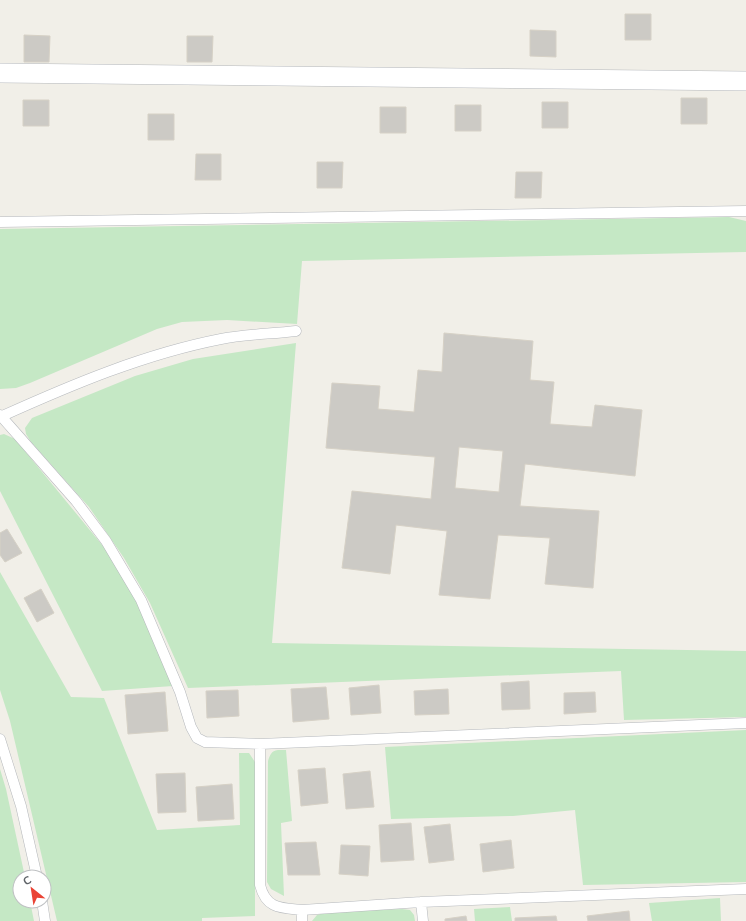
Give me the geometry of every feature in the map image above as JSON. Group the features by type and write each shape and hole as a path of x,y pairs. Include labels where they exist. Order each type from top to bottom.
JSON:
{"street":[{"path":"0,73 746,81"}],"lane":[{"path":"0,222 746,211"},
{"path":"296,331 222,338 164,352 102,374 0,416 76,501 106,541 141,600 180,692 191,727 197,738 205,742 260,744 746,723"},
{"path":"0,739 21,806 35,869"},
{"path":"260,744 260,885 262,893 271,904 280,908 302,910 421,902 746,889"},
{"path":"421,902 423,921"},
{"path":"43,909 45,921"},
{"path":"302,910 302,921"}],"green space":[{"path":"729,217 746,221 746,252 302,261 297,324 227,320 182,322 157,329 30,383 16,388 0,389 0,229"},
{"path":"296,343 272,643 746,651 746,717 624,720 621,671 188,688 150,603 124,558 89,507 31,442 26,434 25,428 32,418 135,376 193,359"},
{"path":"4,434 15,439 112,557 140,607 173,686 102,691 0,491 0,435"},
{"path":"0,572 71,697 104,698 157,830 240,825 239,753 249,753 255,762 255,916 202,918 202,921 57,921 52,900 52,869 45,869 10,721 0,690"},
{"path":"746,730 746,882 583,885 575,810 513,816 391,819 385,747"},
{"path":"286,750 292,821 281,823 284,896 271,889 267,882 268,761 272,752"},
{"path":"0,769 6,789 23,869 12,869 12,909 32,909 34,921 0,921"},
{"path":"720,898 721,921 652,921 649,903"},
{"path":"510,907 512,921 475,921 474,909"},
{"path":"410,910 414,915 415,921 312,921 317,915 328,912"}],"building":[{"path":"625,14 651,14 651,40 625,40"},
{"path":"530,30 556,31 556,57 530,56"},
{"path":"24,35 50,36 49,62 24,62"},
{"path":"187,36 213,36 212,62 187,62"},
{"path":"681,98 707,98 707,124 681,124"},
{"path":"23,100 49,100 49,126 23,126"},
{"path":"542,102 568,102 568,128 542,128"},
{"path":"455,105 481,105 481,131 455,131"},
{"path":"380,107 406,107 406,133 380,133"},
{"path":"148,114 174,114 174,140 148,140"},
{"path":"196,154 221,154 221,180 195,180"},
{"path":"317,162 343,162 342,188 317,188"},
{"path":"516,172 542,172 541,198 515,198"},
{"path":"444,333 533,341 530,380 554,382 550,424 592,427 595,405 642,410 635,476 525,464 520,506 599,511 593,588 545,584 550,538 498,535 490,599 439,595 447,531 396,525 390,574 342,568 352,491 431,499 435,457 326,448 332,383 380,386 378,409 414,412 418,370 442,372","holes":["459,447 503,451 499,492 455,488"]},
{"path":"7,529 22,553 5,562 0,555 0,533"},
{"path":"41,589 54,613 37,622 24,598"},
{"path":"529,681 530,709 502,710 501,683"},
{"path":"379,685 381,713 351,715 349,688"},
{"path":"326,687 329,719 293,722 291,689"},
{"path":"448,689 449,714 415,715 414,691"},
{"path":"238,690 239,716 207,718 206,691"},
{"path":"165,692 168,731 128,734 125,695"},
{"path":"595,692 596,712 564,714 564,693"},
{"path":"325,768 328,803 301,806 298,770"},
{"path":"370,771 374,807 346,809 343,774"},
{"path":"185,773 186,812 158,813 156,774"},
{"path":"232,784 234,819 198,821 196,787"},
{"path":"411,823 414,860 381,862 379,825"},
{"path":"450,824 454,860 429,863 424,827"},
{"path":"511,840 514,868 483,872 480,844"},
{"path":"316,842 320,875 288,875 285,843"},
{"path":"341,845 370,846 368,876 339,874"},
{"path":"629,911 630,921 588,921 587,916"},
{"path":"466,916 467,921 445,921 445,919"},
{"path":"556,916 557,921 515,921 515,918"}]}
